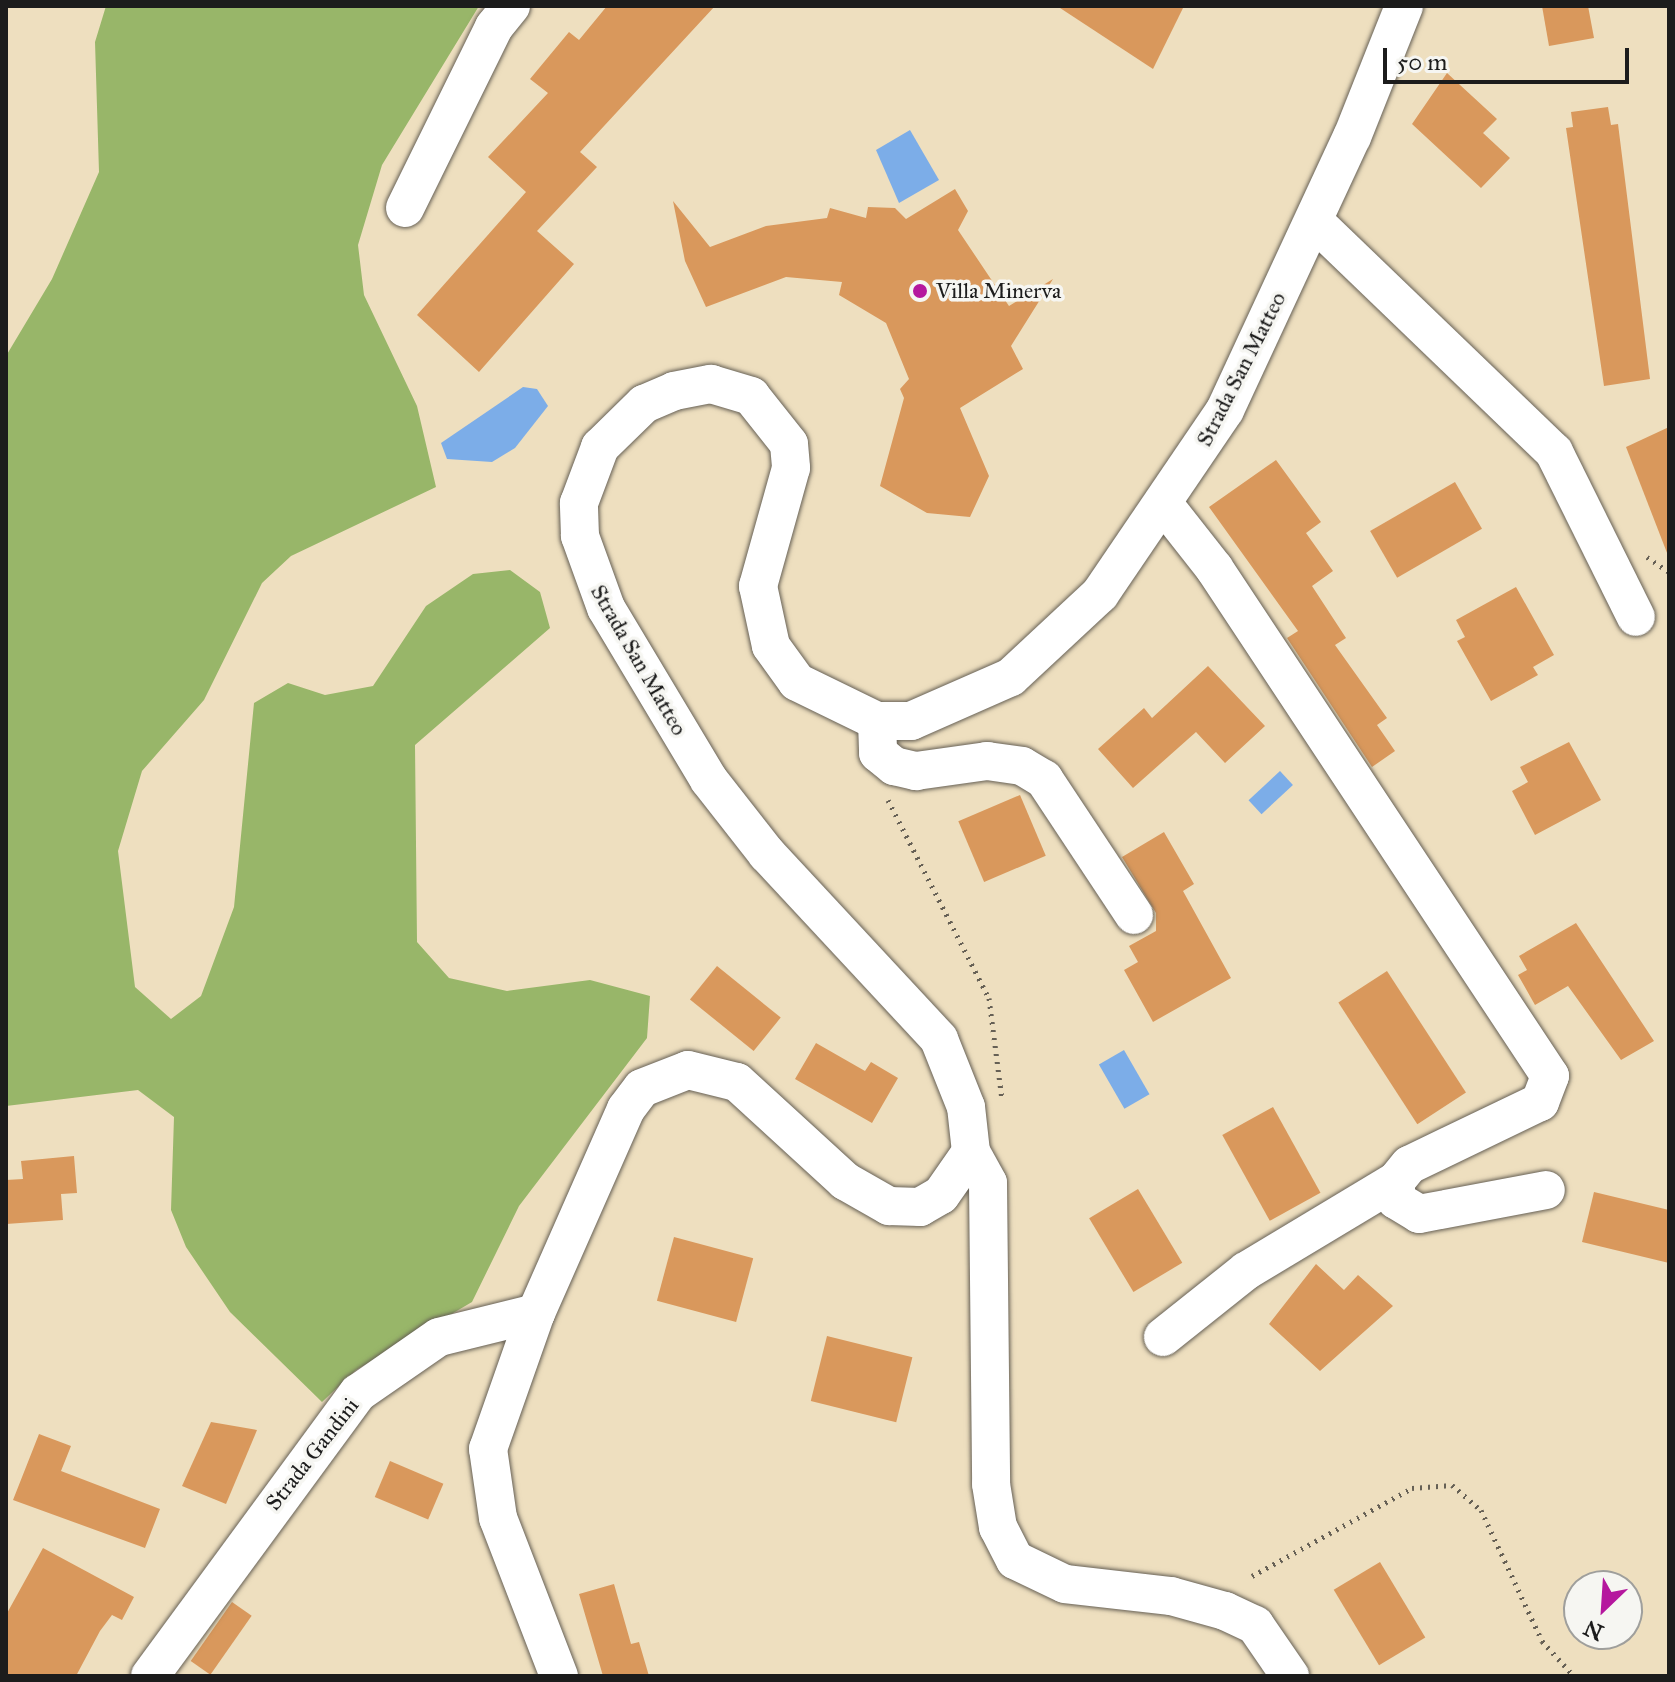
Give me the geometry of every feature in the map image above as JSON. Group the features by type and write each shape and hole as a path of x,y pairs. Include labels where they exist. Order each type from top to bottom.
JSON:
{"street":[{"path":"405,208 494,27 511,6"},
{"name":"Strada San Matteo","path":"1290,1676 1255,1625 1225,1611 1171,1596 1065,1584 1015,1560 998,1527 991,1484 988,1183 971,1152 966,1107 939,1039 767,854 709,780 590,574 580,536 585,476 600,447 644,404 711,384 751,396 773,415 791,468 758,586 759,618 797,682 877,737 948,710 1011,677 1100,594 1166,507 1225,410 1314,221 1404,6"},
{"path":"1314,221 1554,452 1636,617"},
{"path":"1163,1337 1246,1271 1396,1181 1409,1165 1540,1102 1550,1076 1214,568 1166,507"},
{"path":"877,737 916,771 987,761 1022,766 1044,779 1134,915"},
{"path":"559,1676 519,1585 489,1475 496,1419 536,1313 626,1109 663,1075 714,1072 737,1082 845,1181 889,1206 920,1207 941,1195 971,1152"},
{"path":"1396,1181 1396,1200 1419,1214 1546,1190"},
{"name":"Strada Gandini","path":"150,1676 358,1393 439,1337 536,1313"}],"path":[{"path":"877,737 880,785 989,998 1003,1065 1002,1117"},
{"path":"1252,1576 1412,1488 1452,1485 1481,1510 1542,1641 1574,1676"}],"green space":[{"path":"106,6 479,6 382,165 358,245 364,295 417,406 436,487 291,556 262,583 204,700 142,771 118,851 135,987 171,1019 201,996 234,907 254,703 288,683 325,695 373,686 426,606 473,574 510,570 540,592 550,628 415,745 417,942 449,978 507,991 590,980 650,996 647,1038 519,1206 472,1302 356,1370 322,1402 230,1312 186,1247 171,1210 174,1117 138,1090 6,1106 6,356 52,279 99,172 95,42"}],"water":[{"path":"910,130 939,180 899,203 876,150"},
{"path":"523,387 537,389 548,406 515,448 492,462 447,459 441,443"},
{"path":"1280,771 1293,785 1262,814 1249,800"},
{"path":"1124,1050 1150,1094 1124,1109 1099,1064"}],"building":[{"path":"607,6 715,6 580,152 597,167 537,231 574,264 479,372 417,315 526,192 488,157 548,93 530,79 569,32 579,40"},
{"path":"1057,6 1184,6 1153,69"},
{"path":"1542,6 1588,6 1594,38 1549,46"},
{"path":"1447,73 1497,119 1483,133 1510,158 1481,188 1412,124"},
{"path":"1608,107 1611,125 1618,124 1650,379 1604,386 1566,128 1573,127 1571,112"},
{"path":"955,189 968,211 958,230 1009,306 1053,279 1011,346 1023,369 960,408 989,476 970,517 927,513 880,486 904,398 900,389 909,379 886,323 839,295 842,282 786,277 706,307 685,261 673,201 710,247 766,226 827,218 830,208 866,218 868,207 895,208 906,219"},
{"path":"1669,427 1669,558 1626,447"},
{"path":"1276,460 1321,522 1306,533 1333,571 1312,586 1346,638 1335,645 1387,718 1377,725 1395,751 1372,767 1287,638 1298,631 1209,507"},
{"path":"1455,482 1482,529 1397,578 1370,531"},
{"path":"1516,587 1554,655 1533,667 1538,675 1491,701 1457,641 1465,637 1456,620"},
{"path":"1208,666 1265,726 1225,763 1196,732 1133,788 1098,749 1144,708 1152,718"},
{"path":"1569,742 1601,800 1535,835 1512,791 1528,782 1520,767"},
{"path":"1020,795 1046,856 984,882 958,821"},
{"path":"1164,832 1194,884 1183,891 1231,978 1153,1022 1124,970 1138,962 1129,946 1156,931 1156,913 1122,857"},
{"path":"1576,923 1654,1041 1621,1060 1568,986 1535,1005 1518,975 1527,970 1519,956"},
{"path":"717,966 781,1018 754,1051 690,999"},
{"path":"1387,971 1466,1093 1417,1124 1338,1003"},
{"path":"816,1043 865,1071 871,1062 898,1078 872,1123 795,1079"},
{"path":"1273,1107 1321,1193 1270,1221 1222,1135"},
{"path":"74,1156 77,1193 61,1194 63,1220 6,1224 6,1180 23,1179 21,1161"},
{"path":"1138,1189 1182,1263 1133,1292 1089,1218"},
{"path":"1594,1192 1669,1210 1669,1263 1582,1242"},
{"path":"674,1237 753,1258 736,1322 657,1301"},
{"path":"1316,1264 1344,1290 1358,1275 1393,1306 1320,1371 1269,1324"},
{"path":"827,1336 912,1357 896,1422 811,1401"},
{"path":"211,1422 257,1430 226,1504 182,1486"},
{"path":"39,1434 71,1446 61,1471 160,1509 145,1548 13,1500"},
{"path":"390,1461 443,1484 428,1520 375,1497"},
{"path":"43,1548 134,1597 122,1620 112,1615 100,1631 76,1676 6,1676 6,1615"},
{"path":"1380,1562 1425,1637 1379,1665 1334,1590"},
{"path":"614,1584 631,1644 639,1642 649,1676 603,1676 579,1594"},
{"path":"232,1602 252,1616 210,1675 191,1661"}],"place":[{"name":"Villa Minerva","path":"920,291"}]}
